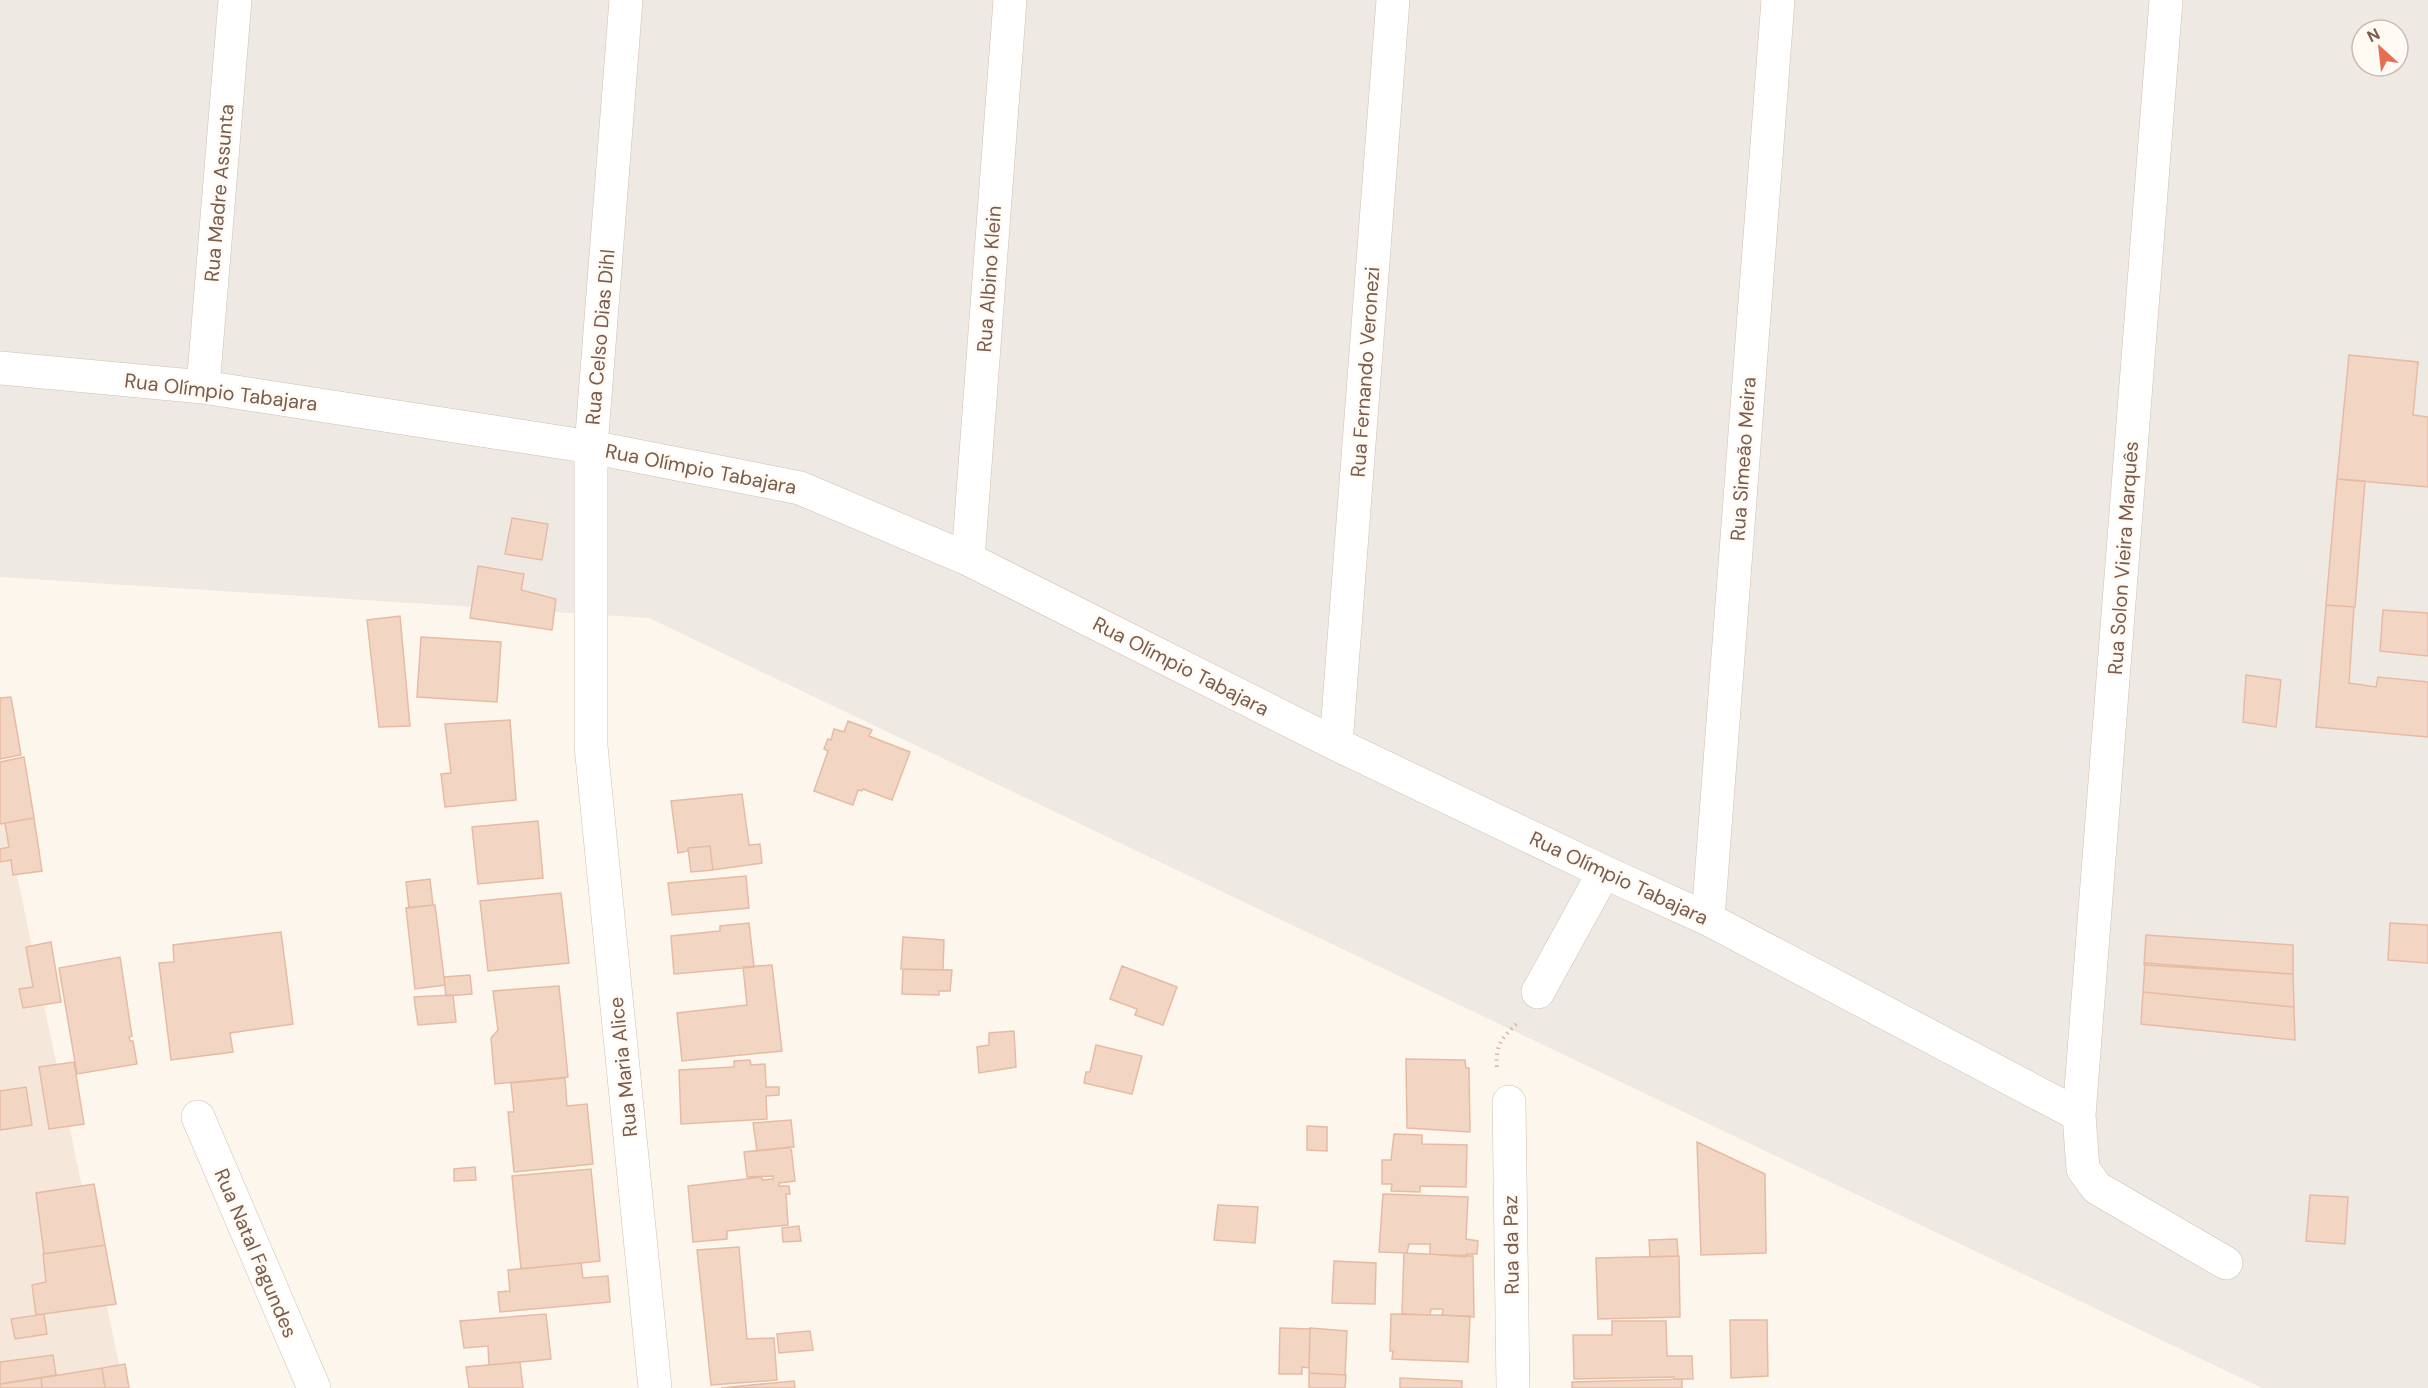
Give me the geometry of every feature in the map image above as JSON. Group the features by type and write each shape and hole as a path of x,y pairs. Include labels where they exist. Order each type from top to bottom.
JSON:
{"street":[{"name":"Rua Madre Assunta","path":"203,387 235,0"},
{"name":"Rua Celso Dias Dihl","path":"591,746 591,447 626,0"},
{"name":"Rua Albino Klein","path":"968,559 1010,0"},
{"name":"Rua Fernando Veronezi","path":"1336,744 1393,0"},
{"name":"Rua Simeão Meira","path":"1708,919 1778,0"},
{"name":"Rua Solon Vieira Marquês","path":"2079,1115 2166,0"},
{"name":"Rua Olímpio Tabajara","path":"0,368 203,387 591,447 800,488 968,559 1336,744 1708,919 2079,1115"},
{"name":"Rua Maria Alice","path":"591,746 655,1388"},
{"path":"1539,992 1604,872"},
{"name":"Rua da Paz","path":"1509,1102 1513,1388"},
{"path":"2079,1115 2083,1169 2097,1188 2226,1263"},
{"name":"Rua Natal Fagundes","path":"198,1118 314,1388"}],"path":[{"path":"1509,1102 1498,1071 1496,1053 1499,1043 1518,1022 1539,992"}],"shaded area":[{"path":"0,0 2428,0 2428,1388 2262,1388 649,618 0,577"},
{"path":"0,794 124,1388 0,1388"}],"building":[{"path":"2349,355 2418,362 2413,415 2428,417 2428,487 2337,479"},
{"path":"2337,479 2365,481 2355,607 2326,605"},
{"path":"512,518 548,524 542,560 505,554"},
{"path":"478,566 524,574 521,590 556,599 552,630 470,618"},
{"path":"2326,605 2354,607 2349,683 2376,687 2378,677 2428,682 2428,737 2316,727"},
{"path":"2383,610 2428,613 2428,656 2380,651"},
{"path":"400,616 410,726 379,727 367,620"},
{"path":"421,637 501,642 497,702 417,697"},
{"path":"2246,675 2281,680 2276,727 2243,722"},
{"path":"11,697 21,755 0,759 0,698"},
{"path":"510,720 516,800 445,807 441,774 451,773 445,724"},
{"path":"848,721 872,730 869,736 910,752 892,800 863,789 858,790 853,805 814,791 828,751 824,749 828,739 831,740 834,729 844,732"},
{"path":"24,757 34,818 0,824 0,762"},
{"path":"742,794 749,845 760,844 762,863 713,870 710,846 688,848 688,851 678,853 671,801"},
{"path":"34,818 42,871 13,875 11,860 0,862 0,849 9,847 5,823"},
{"path":"538,821 543,878 478,884 472,827"},
{"path":"710,846 713,870 691,872 688,848"},
{"path":"746,876 749,908 672,915 668,883"},
{"path":"430,879 433,905 409,908 406,882"},
{"path":"561,893 569,963 488,971 480,901"},
{"path":"435,905 445,985 415,989 406,908"},
{"path":"749,923 754,967 674,974 671,936 720,931 720,926"},
{"path":"2390,923 2428,925 2428,963 2388,960"},
{"path":"281,932 293,1024 230,1033 233,1052 171,1060 159,963 174,962 173,945"},
{"path":"2146,935 2293,945 2293,974 2144,965"},
{"path":"903,937 944,940 943,970 901,969"},
{"path":"51,942 61,1002 23,1008 19,989 33,987 26,947"},
{"path":"120,957 132,1036 129,1037 130,1041 133,1041 137,1064 77,1074 59,968"},
{"path":"2145,963 2293,974 2294,1007 2143,992"},
{"path":"772,965 782,1051 682,1061 677,1013 747,1005 743,967"},
{"path":"1122,966 1177,987 1163,1025 1135,1015 1137,1009 1110,999"},
{"path":"903,969 952,970 950,991 939,991 939,995 902,994"},
{"path":"470,975 472,994 446,996 444,977"},
{"path":"559,986 568,1077 495,1084 491,1038 498,1030 493,991"},
{"path":"2143,992 2294,1007 2295,1040 2141,1024"},
{"path":"453,995 456,1022 418,1025 414,997"},
{"path":"1014,1031 1016,1067 979,1073 977,1047 989,1045 989,1033"},
{"path":"1096,1045 1142,1056 1132,1094 1084,1083 1086,1072 1090,1072"},
{"path":"1406,1059 1465,1060 1466,1068 1469,1068 1470,1132 1407,1128"},
{"path":"750,1060 751,1065 765,1064 766,1087 779,1087 779,1095 766,1096 767,1119 681,1124 679,1070 734,1067 734,1061"},
{"path":"74,1062 84,1124 49,1129 39,1067"},
{"path":"565,1078 567,1106 587,1104 593,1164 514,1172 508,1112 514,1112 511,1083"},
{"path":"26,1087 32,1125 0,1130 0,1091"},
{"path":"791,1120 794,1147 757,1151 753,1123"},
{"path":"1307,1126 1327,1127 1327,1151 1307,1150"},
{"path":"1394,1134 1422,1135 1422,1144 1467,1145 1466,1187 1420,1186 1420,1192 1391,1191 1392,1184 1382,1184 1382,1160 1391,1160"},
{"path":"1697,1142 1765,1174 1766,1253 1701,1255"},
{"path":"791,1147 795,1181 779,1183 779,1186 789,1186 790,1194 786,1194 788,1225 727,1231 727,1239 693,1242 688,1186 762,1177 762,1180 773,1179 773,1176 747,1177 744,1152"},
{"path":"475,1167 476,1180 454,1181 454,1169"},
{"path":"591,1169 600,1261 521,1269 512,1176"},
{"path":"94,1184 105,1245 44,1254 36,1193"},
{"path":"1383,1194 1468,1197 1466,1239 1478,1241 1477,1254 1466,1254 1465,1257 1430,1254 1430,1244 1409,1244 1407,1253 1379,1252"},
{"path":"2310,1195 2348,1197 2345,1244 2306,1241"},
{"path":"1218,1205 1258,1207 1255,1243 1214,1240"},
{"path":"799,1226 801,1241 783,1242 782,1228"},
{"path":"1677,1239 1678,1256 1650,1257 1649,1240"},
{"path":"105,1245 116,1304 36,1315 32,1285 46,1282 43,1254"},
{"path":"739,1247 747,1339 774,1338 777,1380 711,1385 697,1250"},
{"path":"1404,1253 1473,1256 1474,1317 1442,1315 1443,1309 1431,1309 1430,1315 1402,1314"},
{"path":"1679,1256 1680,1317 1598,1319 1596,1258"},
{"path":"1334,1261 1376,1263 1375,1304 1332,1303"},
{"path":"581,1263 583,1278 608,1276 610,1302 500,1312 498,1292 510,1291 508,1270"},
{"path":"44,1314 47,1334 15,1339 11,1319"},
{"path":"546,1314 551,1359 489,1365 488,1346 464,1348 460,1321"},
{"path":"1391,1314 1470,1316 1468,1362 1392,1359 1393,1351 1390,1351"},
{"path":"1730,1320 1767,1320 1768,1376 1731,1378"},
{"path":"1612,1321 1666,1321 1667,1356 1692,1356 1693,1379 1674,1379 1674,1377 1574,1379 1573,1335 1612,1335"},
{"path":"1280,1328 1310,1329 1309,1368 1302,1367 1302,1374 1279,1374"},
{"path":"1310,1328 1347,1331 1345,1375 1309,1373"},
{"path":"810,1331 813,1350 779,1353 777,1334"},
{"path":"53,1355 56,1375 0,1384 0,1362"},
{"path":"520,1362 523,1388 469,1388 466,1367"},
{"path":"125,1364 129,1388 105,1388 102,1368"},
{"path":"102,1368 105,1388 42,1388 41,1378"},
{"path":"1309,1373 1346,1375 1345,1388 1309,1388"},
{"path":"41,1378 42,1388 0,1388 0,1384"},
{"path":"1400,1378 1462,1381 1462,1388 1400,1388"},
{"path":"1682,1379 1682,1388 1572,1388 1572,1382"},
{"path":"794,1381 795,1388 721,1388"}]}
